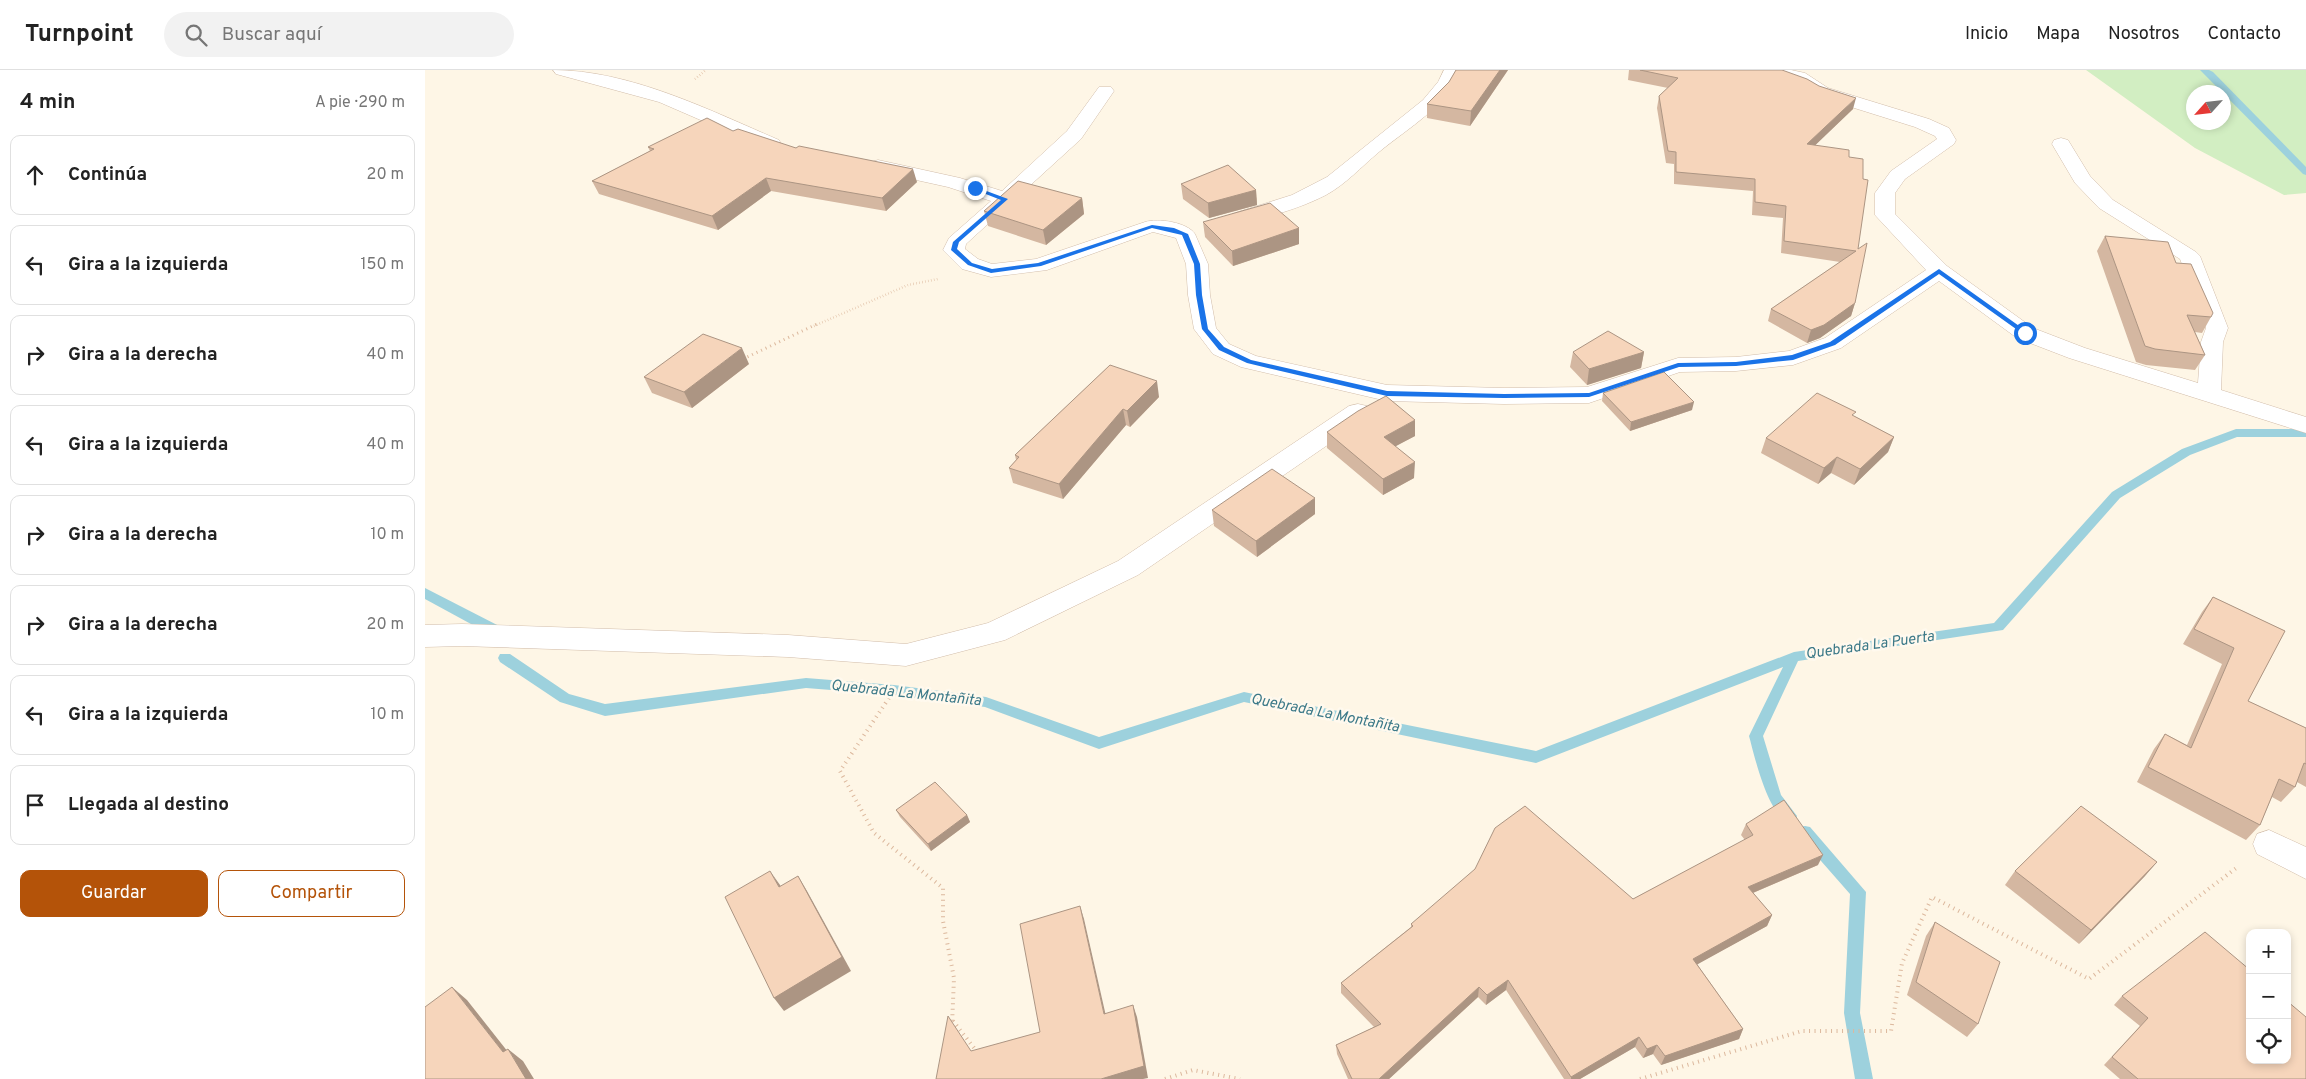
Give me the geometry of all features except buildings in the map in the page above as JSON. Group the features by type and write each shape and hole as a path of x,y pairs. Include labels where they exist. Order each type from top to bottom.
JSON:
{"street":[{"path":"562,70 665,98 777,146 787,148"},
{"path":"1105,91 1074,135 956,242 954,250 970,264 991,271 1039,265 1152,226 1172,229 1203,228 1293,201 1318,191 1335,181 1375,146 1418,116 1446,86 1453,70"},
{"path":"1768,70 1799,77 1822,92 1922,123 1942,132 1947,140 1898,175 1885,193 1885,215 1939,271 2025,333 2077,353 2306,425"},
{"path":"2061,144 2082,179 2106,204 2189,256 2217,328 2213,342 2209,395"},
{"path":"863,163 953,182 1005,199"},
{"path":"1203,228 1197,264 1199,295 1205,329 1221,349 1249,362 1387,393 1504,396 1589,395 1678,365 1736,364 1793,358 1833,343 1845,336 1939,271"},
{"path":"425,636 788,646 906,655 995,632 1128,568 1387,393"},
{"path":"2269,844 2306,864"}],"path":[{"path":"740,361 854,307 908,286 984,268"},
{"path":"906,655 894,690 840,771 873,833 943,888 943,921 954,978 951,1031"},
{"path":"1640,1079 1802,1031 1891,1031 1902,963 1932,897 2089,978 2269,844"},
{"path":"953,1021 981,1057"},
{"path":"1165,1079 1193,1070 1240,1079"}],"green space":[{"path":"2086,70 2306,70 2306,193 2284,195 2195,148"}],"waterway":[{"path":"2204,70 2306,172"},
{"name":"Quebrada La Puerta","path":"1794,657 1998,627 2116,495 2186,452 2236,433 2306,433"},
{"name":"Quebrada La Montañita","path":"425,593 498,632"},
{"name":"Quebrada La Montañita","path":"505,658 565,698 605,710 806,683 894,690 986,702 1099,743 1244,697 1536,757 1794,657"},
{"name":"Quebrada La Puerta","path":"1790,816 1775,798 1756,736 1794,657"},
{"name":"Quebrada La Puerta","path":"1805,832 1858,892 1852,1013 1864,1079"}],"route":[{"path":"975,188 1005,199 956,242 954,250 970,264 991,271 1039,265 1152,226 1172,229 1185,234 1197,264 1199,295 1205,329 1221,349 1249,362 1387,393 1504,396 1589,395 1678,365 1736,364 1793,358 1833,343 1850,333 1939,271 2025,333"}]}
